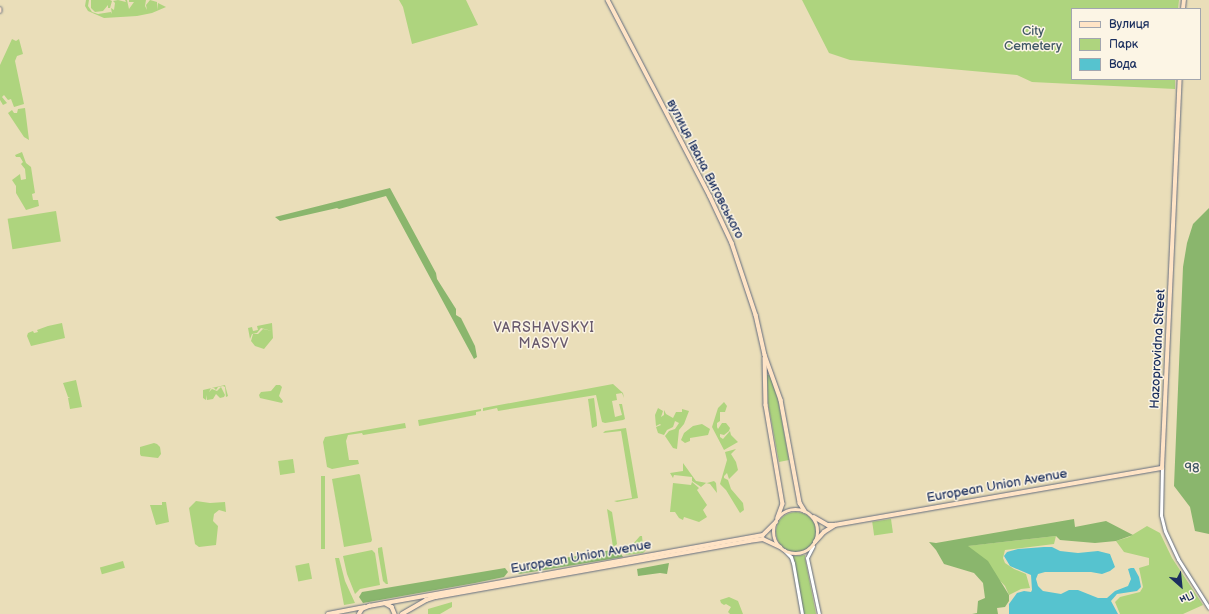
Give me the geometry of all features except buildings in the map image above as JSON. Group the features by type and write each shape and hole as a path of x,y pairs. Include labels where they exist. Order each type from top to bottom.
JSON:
{"main road":[{"name":"вулиця Івана Виговського","path":"608,0 710,196 732,243 756,315 765,355 781,400 800,503 805,511"},
{"name":"Hazoprovidna Street","path":"1162,468 1180,80"},
{"name":"вулиця Івана Виговського","path":"765,355 765,397 783,504 777,520"},
{"name":"European Union Avenue","path":"812,516 828,525 835,525 1162,468"},
{"path":"792,510 805,511 812,516 818,527 818,535 814,544 801,553 792,554 782,549 774,535 777,520 785,513 792,510"},
{"name":"European Union Avenue","path":"369,606 754,537 763,535 769,531 777,520"},
{"name":"European Union Avenue","path":"814,544 824,532 835,525"},
{"name":"European Union Avenue","path":"402,614 426,600 436,597 749,541 763,539 782,549"},
{"path":"384,603 392,607 395,614"},
{"path":"328,614 369,606"},
{"path":"359,614 362,609 369,606"}],"street":[{"name":"Hazoprovidna Street","path":"1162,468 1161,515 1165,531 1179,561 1209,608"},
{"path":"814,544 807,558 819,614"},
{"path":"782,549 791,557 793,563 802,614"}],"green space":[{"path":"86,0 89,0 88,6 92,12 98,14 111,12 112,14 111,8 114,10 115,3 113,1 118,0 126,2 125,0 127,0 129,9 134,2 129,2 129,0 146,0 145,6 147,10 146,5 150,0 157,2 157,10 158,3 166,7 152,13 137,16 104,18 88,11 85,6"},
{"path":"91,0 112,1 110,8 108,8 108,5 103,11 95,12 91,8"},
{"path":"399,0 466,0 478,25 412,44 403,7"},
{"name":"City Cemetery","path":"802,0 1179,0 1178,8 1071,8 1071,80 1175,80 1175,89 1032,82 1017,75 850,60 829,53"},
{"path":"12,39 16,41 19,39 23,54 17,56 15,61 24,104 14,107 11,99 8,100 4,95 2,97 7,103 3,105 0,100 0,65"},
{"path":"25,108 29,140 24,137 8,113 12,110 14,113 17,113 18,109"},
{"path":"22,152 26,163 31,167 35,193 32,194 33,200 38,200 39,206 26,210 16,193 16,186 12,180 20,174 21,180 26,179 25,169 21,164 23,162 20,157 16,157 15,155"},
{"path":"390,188 436,273 437,279 456,309 456,315 461,318 475,346 477,357 474,359 386,196 339,209 337,208 280,221 275,217"},
{"name":"98","path":"1209,208 1209,534 1195,531 1190,507 1174,486 1183,267 1187,243 1193,224"},
{"path":"56,211 61,242 12,249 8,219"},
{"path":"62,323 65,338 31,346 27,336 28,333 33,331 34,333 38,332 37,330"},
{"path":"272,323 273,338 264,349 255,346 251,341 253,334 258,334 263,329 272,331 261,328 257,333 252,334 250,339 248,328 252,327 253,331 258,330 257,326"},
{"path":"767,375 770,375 778,400 789,460 779,462 768,403"},
{"path":"76,380 82,407 70,409 68,398 70,397 68,397 63,383"},
{"path":"613,384 623,393 624,398 622,393 616,394 617,400 612,401 615,417 622,415 619,404 622,404 625,419 623,420 605,423 602,422 596,395 498,411 497,408 483,411 483,408"},
{"path":"225,385 228,396 226,397 225,387 223,386 218,387 216,390 212,388"},
{"path":"276,385 280,385 282,387 279,396 283,401 282,403 260,398 259,395 261,392 271,391"},
{"path":"221,387 225,395 224,397 220,398 216,394 213,399 207,400 206,395 206,400 203,398 203,390 211,388 209,392 212,389 217,391"},
{"path":"594,398 597,426 592,428 588,399"},
{"path":"724,402 727,406 725,412 720,412 720,421 717,423 717,427 718,429 722,423 726,423 730,428 724,435 720,434 720,437 723,439 730,431 731,435 738,442 724,450 712,427 718,408"},
{"path":"658,408 663,411 661,417 664,415 664,410 666,414 673,418 676,412 682,412 682,409 689,411 684,424 679,430 677,449 673,448 665,436 669,431 675,429 679,423 675,421 673,427 667,430 664,435 658,433 656,427 661,425 656,426 655,415"},
{"path":"481,409 481,411 476,412 476,415 419,426 418,420"},
{"path":"405,423 406,428 363,435 362,433 348,435 346,441 349,460 358,460 359,464 332,469 327,467 323,442 325,437"},
{"path":"702,424 710,429 708,435 690,438 690,441 685,443 681,440 684,433 693,426"},
{"path":"626,428 638,498 617,502 614,501 632,498 621,431 603,433 605,431"},
{"path":"154,443 160,447 161,454 158,458 141,456 140,447"},
{"path":"736,449 731,454 736,462 738,470 729,479 727,473 724,478 728,480 731,489 743,503 744,510 740,513 726,490 720,484 727,460 725,452"},
{"path":"293,459 295,473 280,475 278,461"},
{"path":"683,463 696,481 707,483 714,481 716,483 717,493 710,484 706,483 701,487 692,481 692,477 674,475 673,478 670,473 683,471"},
{"path":"359,474 372,540 371,542 344,547 332,479"},
{"path":"321,476 325,476 325,549 321,549"},
{"path":"692,482 699,488 697,490 707,505 703,510 707,517 699,522 684,517 683,520 679,518 675,512 670,512 673,483 691,485"},
{"path":"196,501 210,503 225,502 226,512 219,510 214,514 213,521 218,526 216,545 199,547 195,544 189,508"},
{"path":"162,502 166,502 169,522 156,525 150,505 162,505"},
{"path":"607,509 612,512 617,544 613,547"},
{"path":"796,512 804,514 810,518 814,524 816,532 814,540 810,546 804,550 796,552 788,550 782,546 778,540 776,532 778,524 782,518 788,514"},
{"path":"891,519 893,533 874,536 872,522"},
{"path":"1074,519 1075,527 1106,521 1133,535 1116,541 1095,543 1060,540 1056,536 968,546 988,561 1009,595 1009,601 1005,607 997,608 998,614 972,614 977,613 978,601 985,598 983,583 974,573 944,564 936,550 929,542 936,543"},
{"path":"1147,526 1160,533 1172,558 1203,605 1183,614 1120,614 1115,602 1120,597 1140,592 1143,587 1139,568 1149,565 1149,558 1124,552 1116,541 1129,537"},
{"path":"640,536 642,536 643,546 647,546 646,550 643,553 626,555 622,550 625,545 633,544"},
{"path":"1056,536 1054,544 1005,550 1003,558 1005,563 1026,574 1030,588 1021,589 1009,595 1005,586 967,546"},
{"path":"382,547 388,584 383,581 378,552 378,548"},
{"path":"618,549 623,557 519,574 515,570 516,566"},
{"path":"372,550 375,553 380,585 360,589 355,594 347,574 343,556"},
{"path":"805,555 816,614 804,614 793,556"},
{"path":"335,558 339,558 345,581 355,603 344,605"},
{"path":"123,561 125,568 102,574 100,568"},
{"path":"309,563 312,579 298,581 295,566"},
{"path":"669,563 667,574 660,573 638,576 637,569"},
{"path":"505,568 508,572 504,577 475,583 363,603 359,597 362,592"},
{"path":"729,597 738,601 743,614 730,614 728,612 731,607 726,604 724,605 720,600"},
{"path":"452,602 452,607 440,614 428,614 428,609"}],"water":[{"path":"1052,547 1060,551 1078,553 1098,551 1110,554 1115,567 1102,574 1091,572 1045,572 1038,574 1036,579 1038,586 1043,591 1061,594 1069,590 1078,590 1098,598 1107,598 1115,591 1128,586 1131,579 1128,569 1131,568 1134,568 1139,577 1141,587 1137,591 1117,594 1111,601 1118,614 1009,614 1009,604 1017,593 1024,591 1031,592 1031,575 1010,566 1004,556 1007,552 1018,549"}],"district":[{"name":"VARSHAVSKYI MASYV","path":"544,336"}]}
